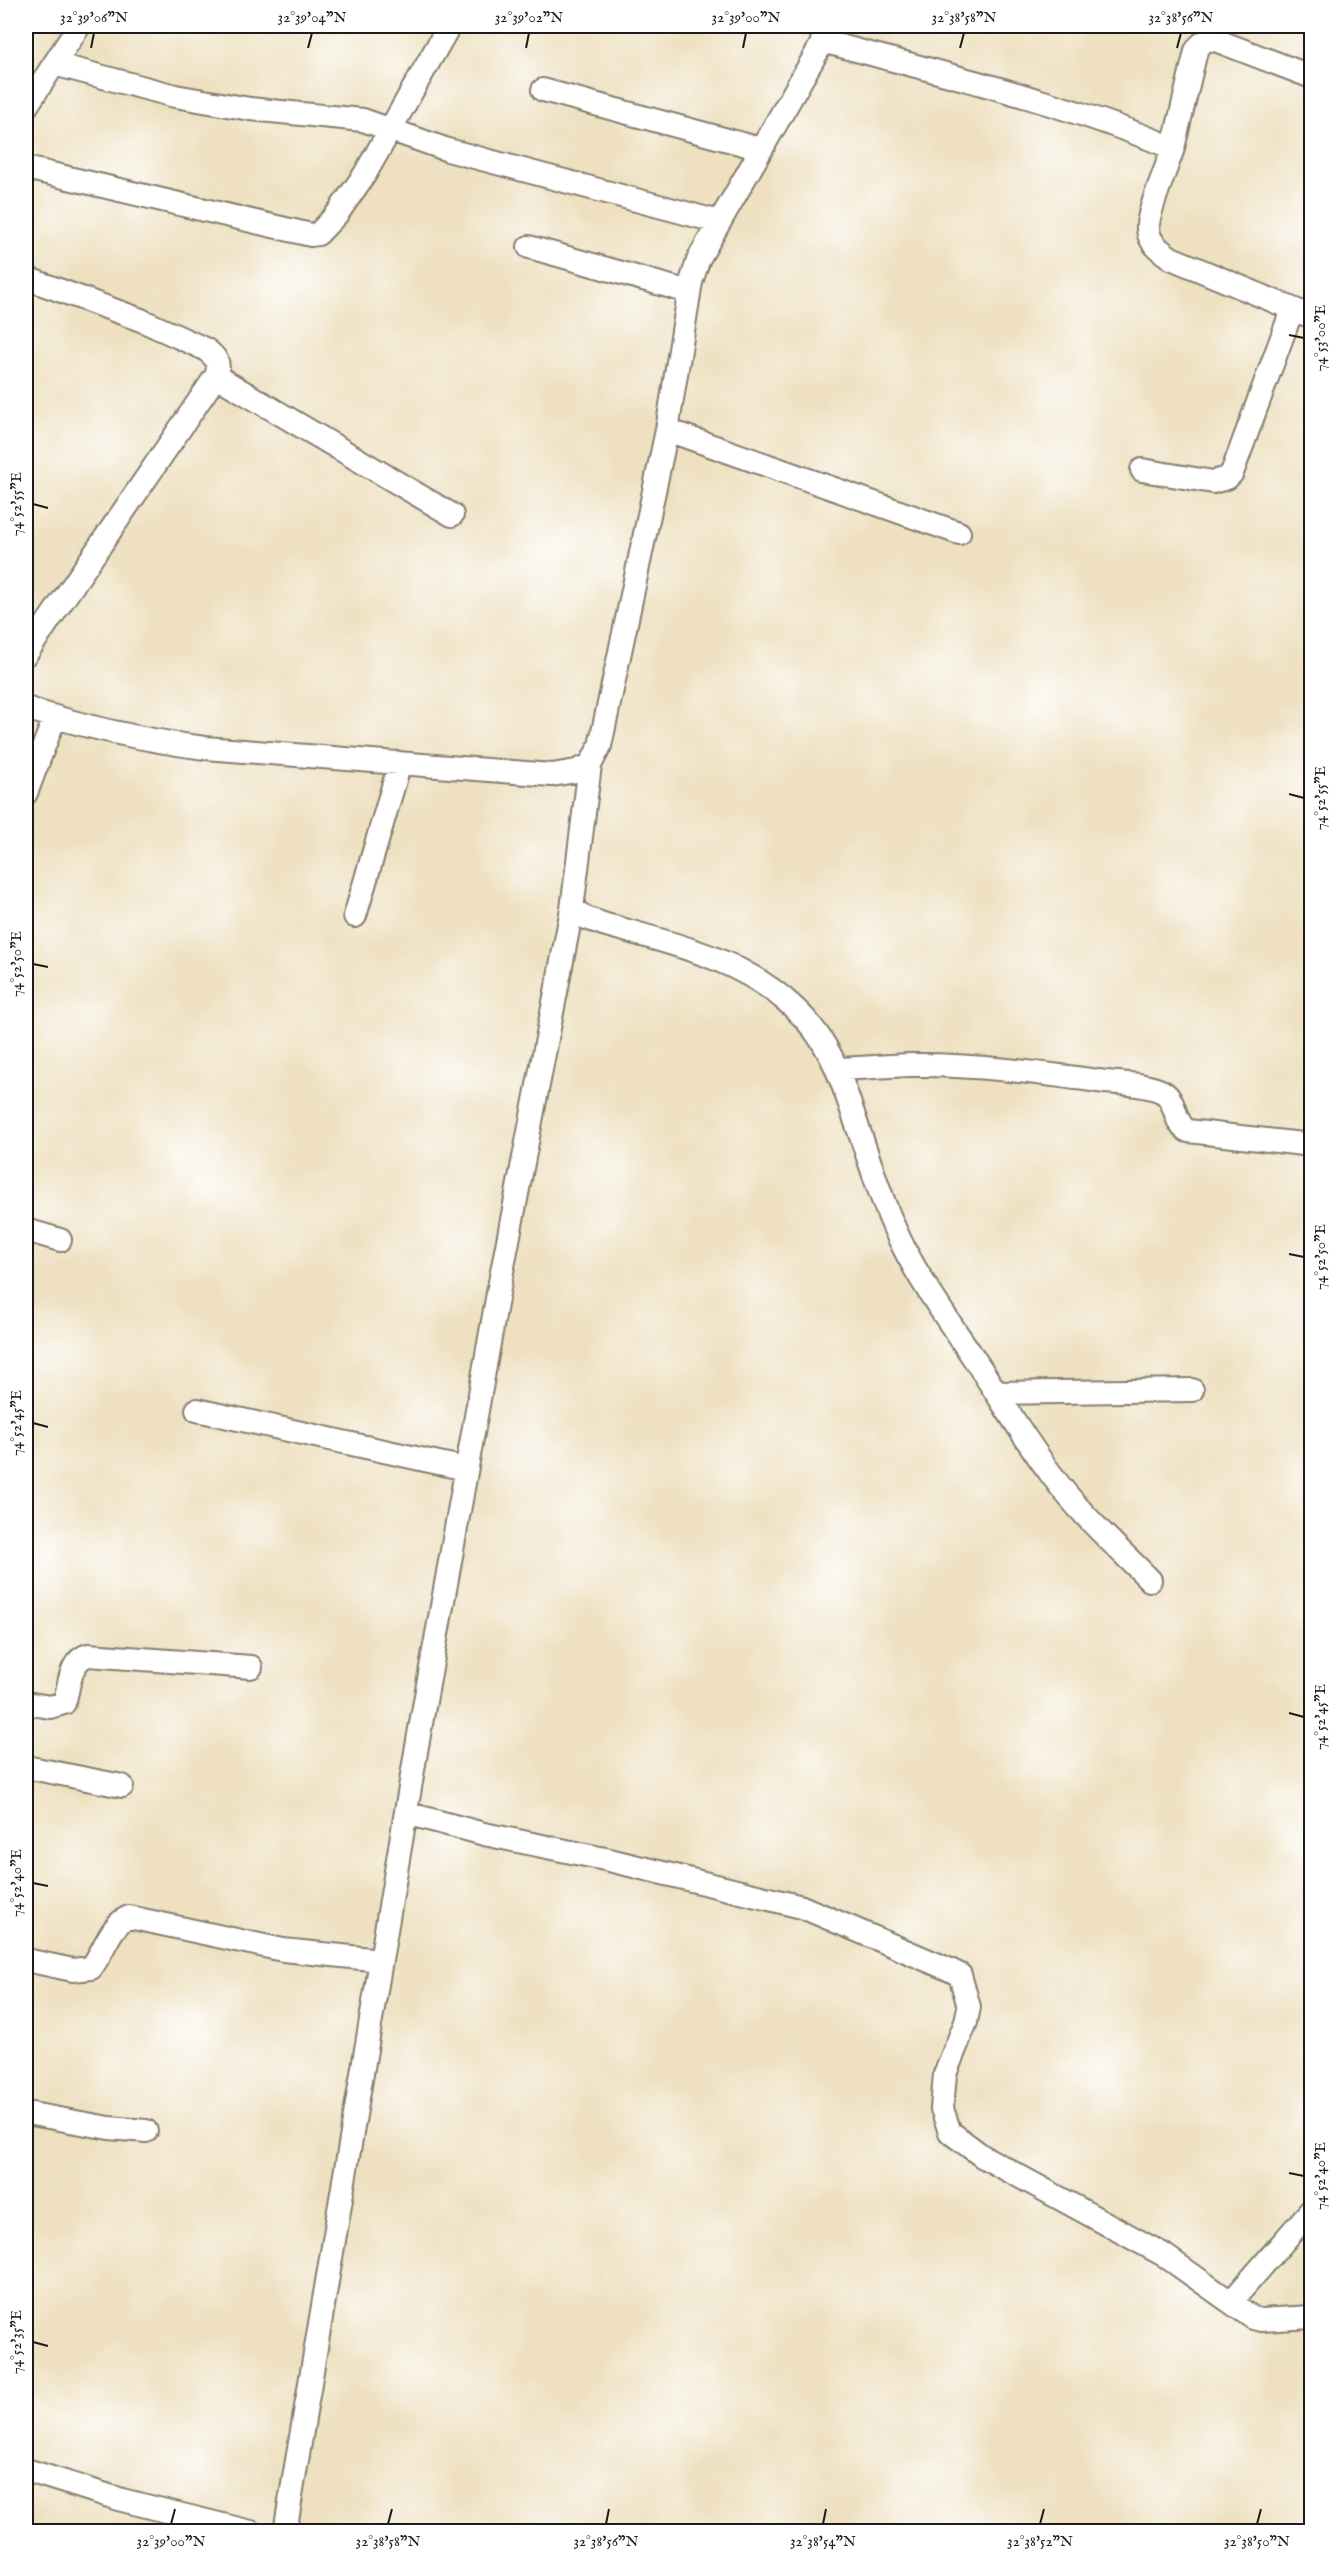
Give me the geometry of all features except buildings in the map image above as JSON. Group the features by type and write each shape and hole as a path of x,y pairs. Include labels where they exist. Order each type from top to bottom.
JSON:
{"street":[{"path":"29,97 79,26"},
{"path":"26,168 290,230 318,234 337,214 390,130 449,26"},
{"path":"285,2532 466,1469 572,909 590,765 600,746 667,430 689,292 699,258 827,33 1118,125 1173,148"},
{"path":"1142,470 1213,482 1227,478 1235,466 1302,314 1171,258 1157,248 1151,240 1148,224 1173,148 1196,51 1201,42 1218,41 1311,77"},
{"path":"54,64 175,96 250,109 350,118 448,150 719,222"},
{"path":"543,90 761,149"},
{"path":"529,247 689,292"},
{"path":"26,278 141,320 206,349 219,364 216,376 26,654"},
{"path":"216,376 452,515"},
{"path":"667,430 959,533"},
{"path":"26,708 94,729 205,748 552,775 576,771 590,765"},
{"path":"26,793 55,717"},
{"path":"355,916 400,763"},
{"path":"572,909 603,924 706,954 766,985 793,1006 820,1037 838,1069 866,1151 905,1250 1051,1475 1078,1508 1150,1580"},
{"path":"838,1069 913,1065 954,1067 1070,1077 1151,1088 1166,1094 1171,1099 1179,1123 1188,1131 1311,1145"},
{"path":"26,1230 60,1240"},
{"path":"997,1393 1192,1390"},
{"path":"197,1410 466,1469"},
{"path":"26,1702 50,1707 64,1703 75,1664 79,1658 88,1655 251,1667"},
{"path":"26,1767 122,1786"},
{"path":"406,1813 484,1834 605,1859 802,1907 879,1938 960,1975 969,2007 966,2022 945,2074 942,2109 950,2132 982,2156 1164,2255 1253,2318 1261,2320 1311,2317"},
{"path":"26,1960 73,1970 91,1968 121,1920 140,1917 244,1943 283,1950 381,1960"},
{"path":"26,2113 109,2128 146,2131"},
{"path":"1231,2302 1311,2209"},
{"path":"26,2470 122,2500 250,2532"}]}
